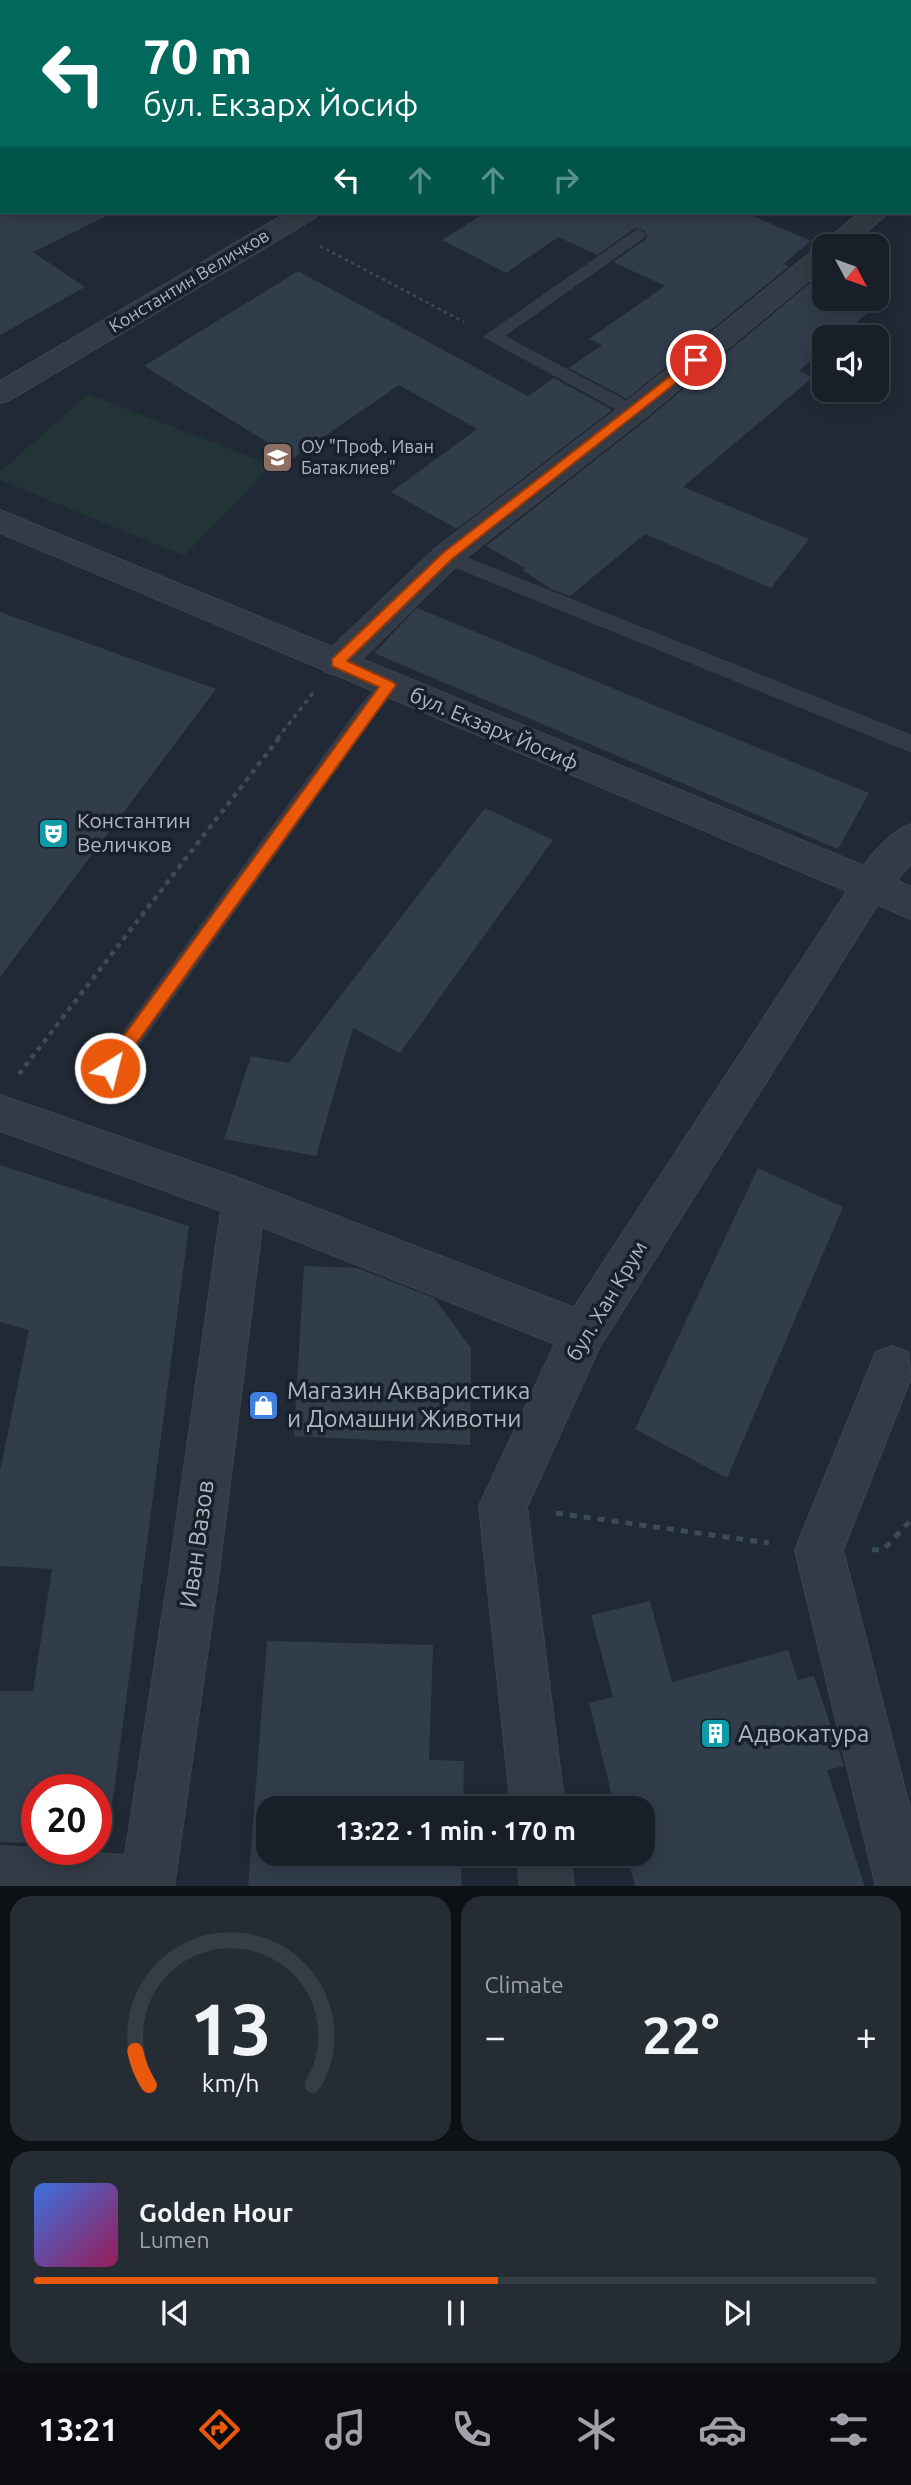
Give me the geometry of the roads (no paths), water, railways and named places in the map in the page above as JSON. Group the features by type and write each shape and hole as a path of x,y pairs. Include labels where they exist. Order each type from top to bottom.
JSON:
{"street":[{"name":"Константин Величков","path":"0,394 302,214"},
{"path":"850,234 874,214"},
{"path":"337,663 447,556 633,412 812,265"},
{"name":"бул. Екзарх Йосиф","path":"0,521 911,904"},
{"name":"бул. Хан Крум","path":"537,1796 503,1506 583,1333 871,885 911,839"},
{"path":"8,1095 244,1200 583,1333"},
{"name":"Иван Вазов","path":"148,1883 194,1572 244,1200"},
{"path":"892,1368 819,1550 903,1886"},
{"path":"545,1866 547,1886"},
{"path":"0,1869 148,1883"}],"lane":[{"path":"633,412 492,337 637,235"},
{"path":"447,556 911,744"},
{"path":"110,1068 388,685"}],"place":[{"name":"ОУ \"Проф. Иван Батаклиев\"","path":"278,457"},
{"name":"Константин Величков","path":"54,833"},
{"name":"Магазин Акваристика и Домашни Животни","path":"264,1405"},
{"name":"Адвокатура","path":"715,1734"}]}
